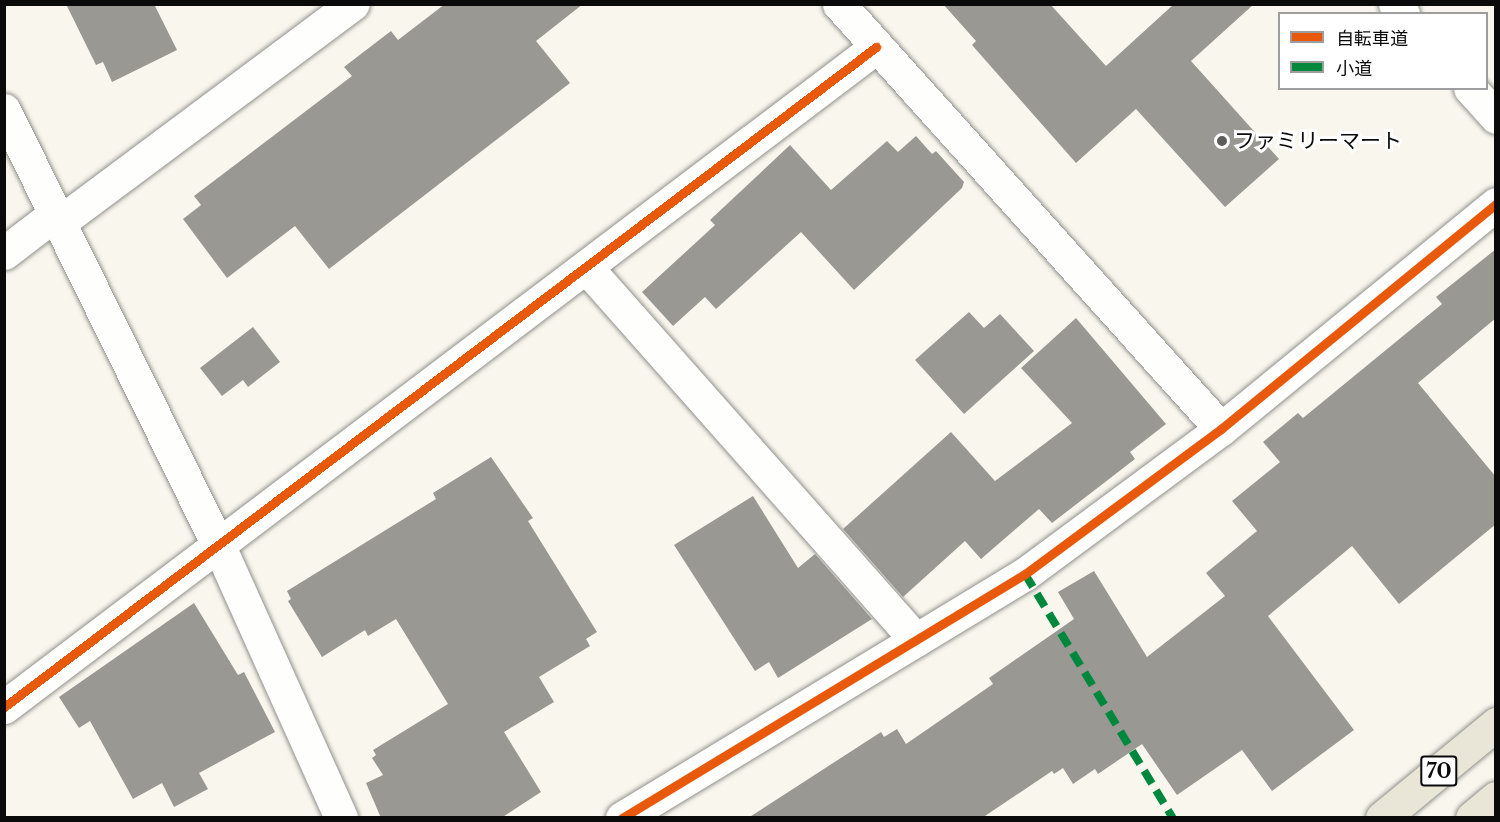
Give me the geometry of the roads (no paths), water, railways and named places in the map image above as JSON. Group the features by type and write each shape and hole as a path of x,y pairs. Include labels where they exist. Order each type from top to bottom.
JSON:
{"main road":[{"name":"70","path":"1382,818 1496,724"},
{"name":"70","path":"1472,818 1496,798"}],"street":[{"path":"4,253 58,218 353,4"},
{"path":"839,4 1221,429"},
{"path":"4,707 876,47"},
{"path":"1472,90 1496,117"},
{"path":"4,110 219,546 341,818"},
{"path":"622,818 1025,574 1221,429 1496,204"},
{"path":"586,267 916,640"}],"place":[{"name":"ファミリーマート","path":"1222,141"}]}
